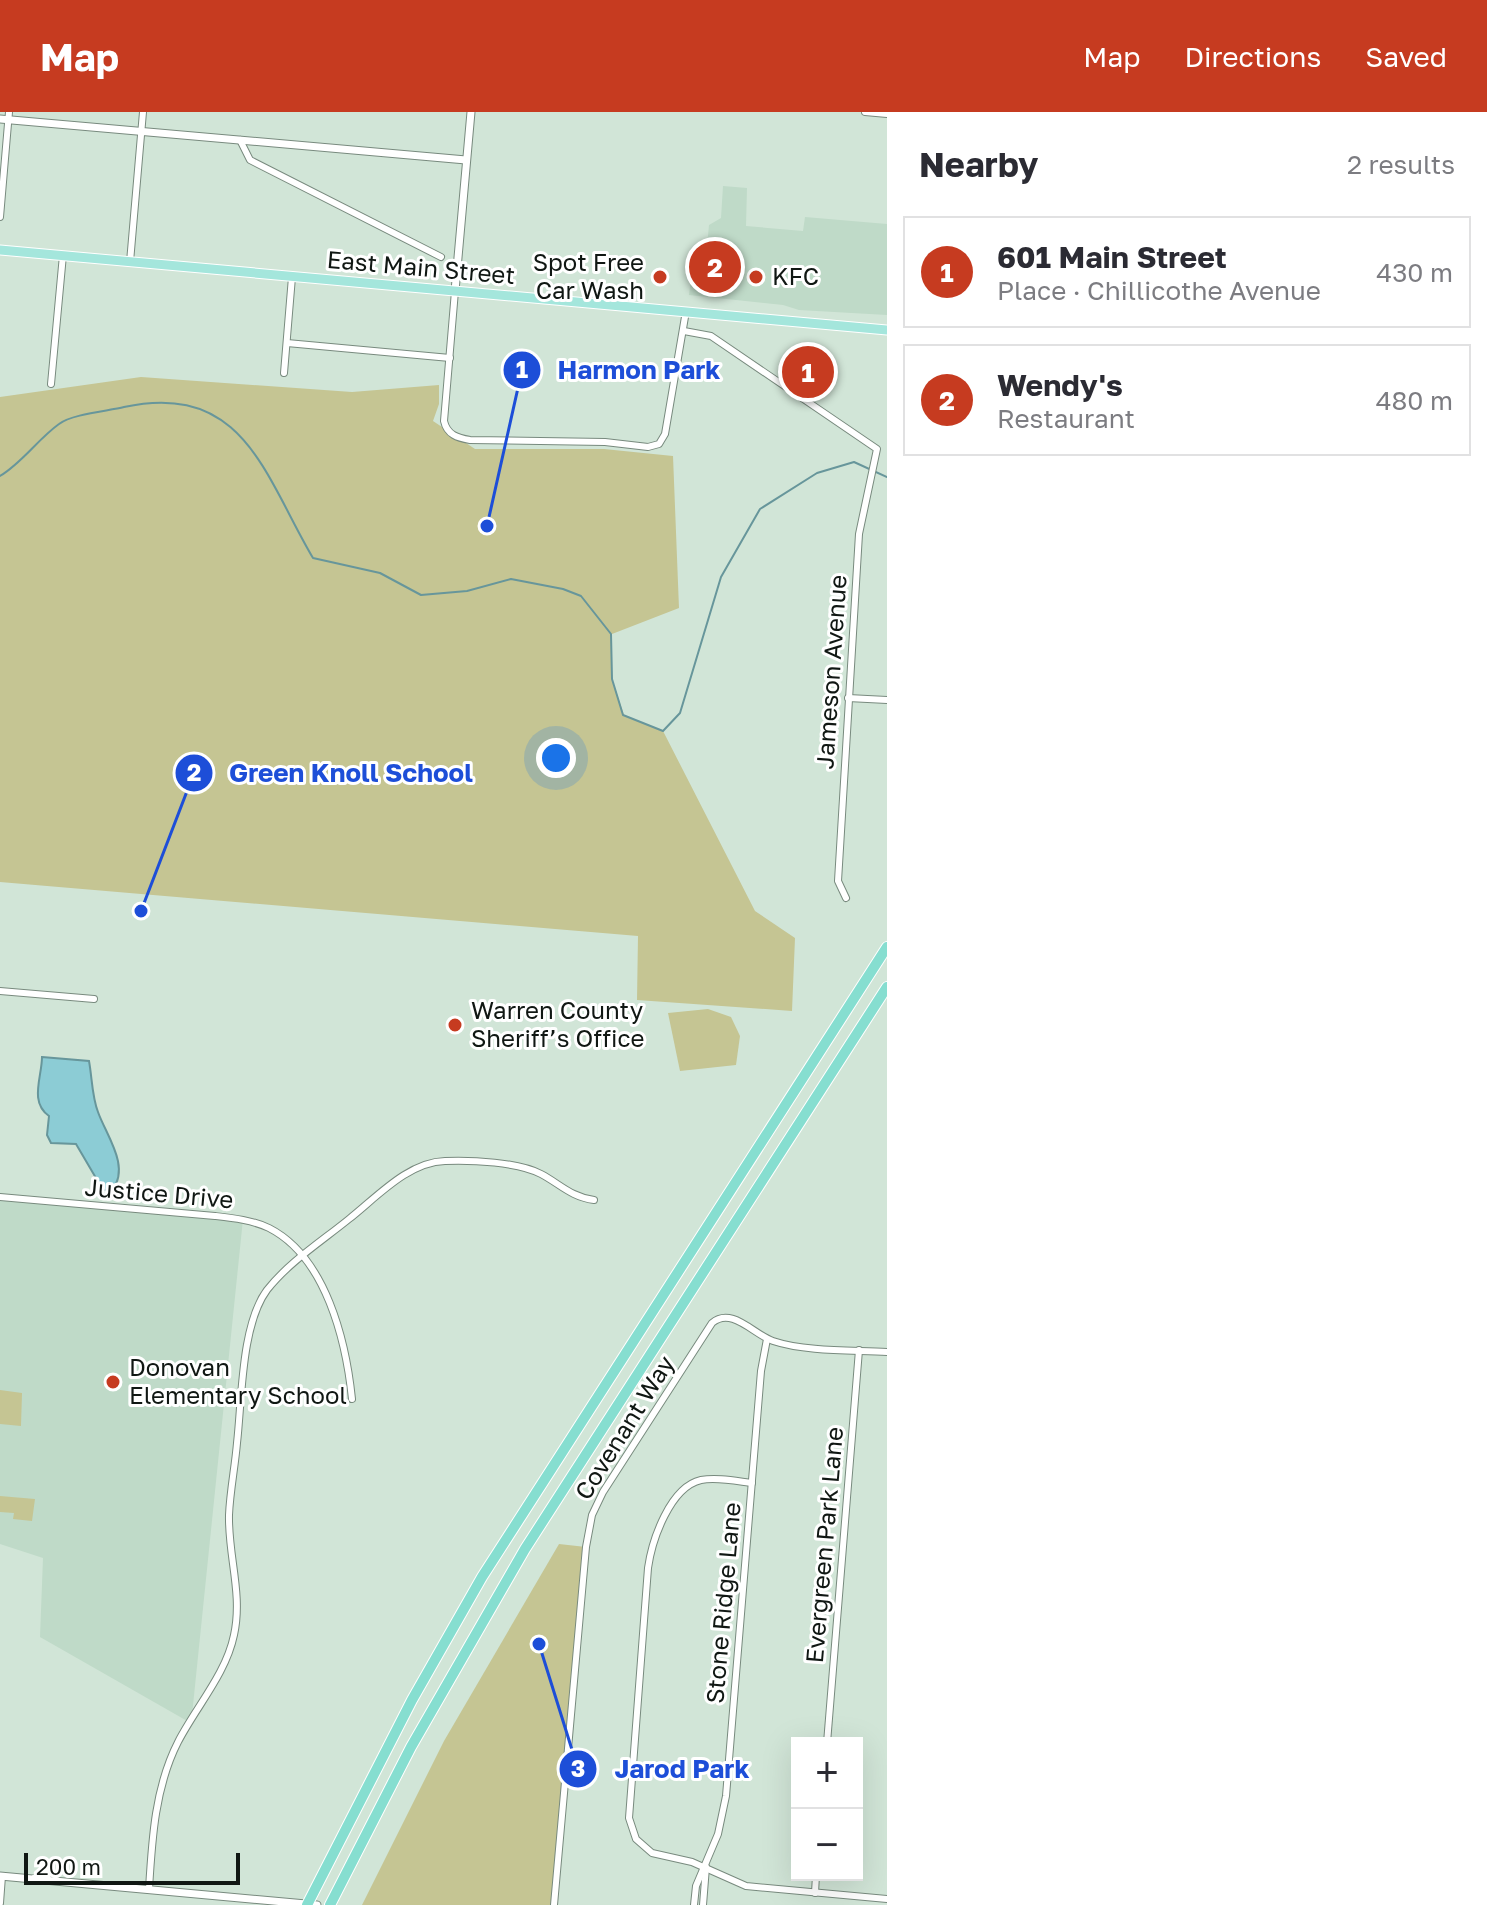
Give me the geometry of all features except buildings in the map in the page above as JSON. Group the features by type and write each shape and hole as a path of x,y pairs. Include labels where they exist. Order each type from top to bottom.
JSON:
{"highway":[{"path":"307,1905 383,1754 482,1577 887,947"},
{"path":"330,1905 418,1733 518,1561 887,987"}],"main road":[{"name":"East Main Street","path":"0,250 887,330"}],"street":[{"path":"130,262 143,112"},
{"path":"471,112 443,416 449,431 459,438 470,440 605,442 654,447 665,434 686,311"},
{"path":"865,112 887,114"},
{"path":"0,217 6,117 466,160"},
{"path":"240,140 250,160 441,257"},
{"path":"51,384 63,255"},
{"path":"284,373 292,277"},
{"name":"Jameson Avenue","path":"684,331 711,336 877,449 859,534 838,881 846,898"},
{"path":"287,343 450,358"},
{"path":"848,698 887,700"},
{"path":"0,991 94,999"},
{"path":"149,1889 154,1828 167,1771 192,1715 225,1663 234,1635 238,1589 229,1515 248,1346 255,1314 266,1292 303,1256 407,1173 438,1161 476,1162 530,1170 567,1193 594,1200"},
{"name":"Justice Drive","path":"0,1197 243,1219 279,1234 303,1256 318,1280 331,1311 348,1369 352,1399"},
{"name":"Covenant Way","path":"554,1905 583,1578 592,1515 603,1492 712,1323 723,1316 733,1318 767,1339"},
{"path":"767,1339 784,1344 887,1352"},
{"name":"Stone Ridge Lane","path":"694,1905 696,1886 718,1834 726,1796 761,1371 767,1339"},
{"name":"Evergreen Park Lane","path":"827,1737 859,1350"},
{"path":"752,1483 708,1480 692,1484 683,1490 657,1531 648,1568 630,1824 636,1839 652,1853 706,1867 746,1886 887,1899"},
{"name":"Stone Ridge Lane","path":"703,1905 706,1867"},
{"path":"0,1903 1,1876 317,1905"},
{"path":"815,1893 816,1881"}],"shaded area":[{"path":"723,186 747,188 746,226 803,231 805,217 887,224 887,315 799,310 783,305 689,295 695,246 707,246 709,225 721,218"},
{"name":"Donovan Elementary School","path":"0,1197 243,1219 189,1722 40,1637 43,1558 0,1544"}],"green space":[{"path":"141,377 352,392 439,385 439,404 433,421 475,449 604,449 673,456 679,608 612,634 612,679 624,715 663,731 755,911 795,938 792,1011 637,1000 638,936 0,882 0,397"},
{"path":"708,1009 731,1017 740,1036 736,1065 680,1071 668,1013"},
{"path":"0,1390 22,1393 21,1426 0,1424"},
{"path":"0,1496 35,1499 32,1521 13,1519 14,1513 0,1512"},
{"path":"559,1544 586,1547 555,1905 362,1905 444,1741"}],"water":[{"path":"42,1057 89,1061 96,1106 118,1161 117,1181 112,1190 103,1190 76,1144 51,1143 47,1135 49,1116 39,1104 38,1096"}],"waterway":[{"path":"0,476 51,430 72,418 124,407 165,403 197,408 224,422 246,442 264,468 313,558 380,573 421,595 467,591 511,579 563,589 581,596 611,634 612,679 623,715 663,731 680,713 721,577 760,509 817,473 854,462 887,477"}],"place":[{"name":"Wendy's","path":"715,267"},
{"name":"Spot Free Car Wash","path":"660,277"},
{"name":"KFC","path":"756,277"},
{"name":"601 Main Street","path":"808,372"},
{"name":"Harmon Park","path":"487,526"},
{"name":"Green Knoll School","path":"141,911"},
{"name":"Warren County Sheriff’s Office","path":"455,1025"},
{"name":"Donovan Elementary School","path":"113,1382"},
{"name":"Jarod Park","path":"539,1644"}]}
